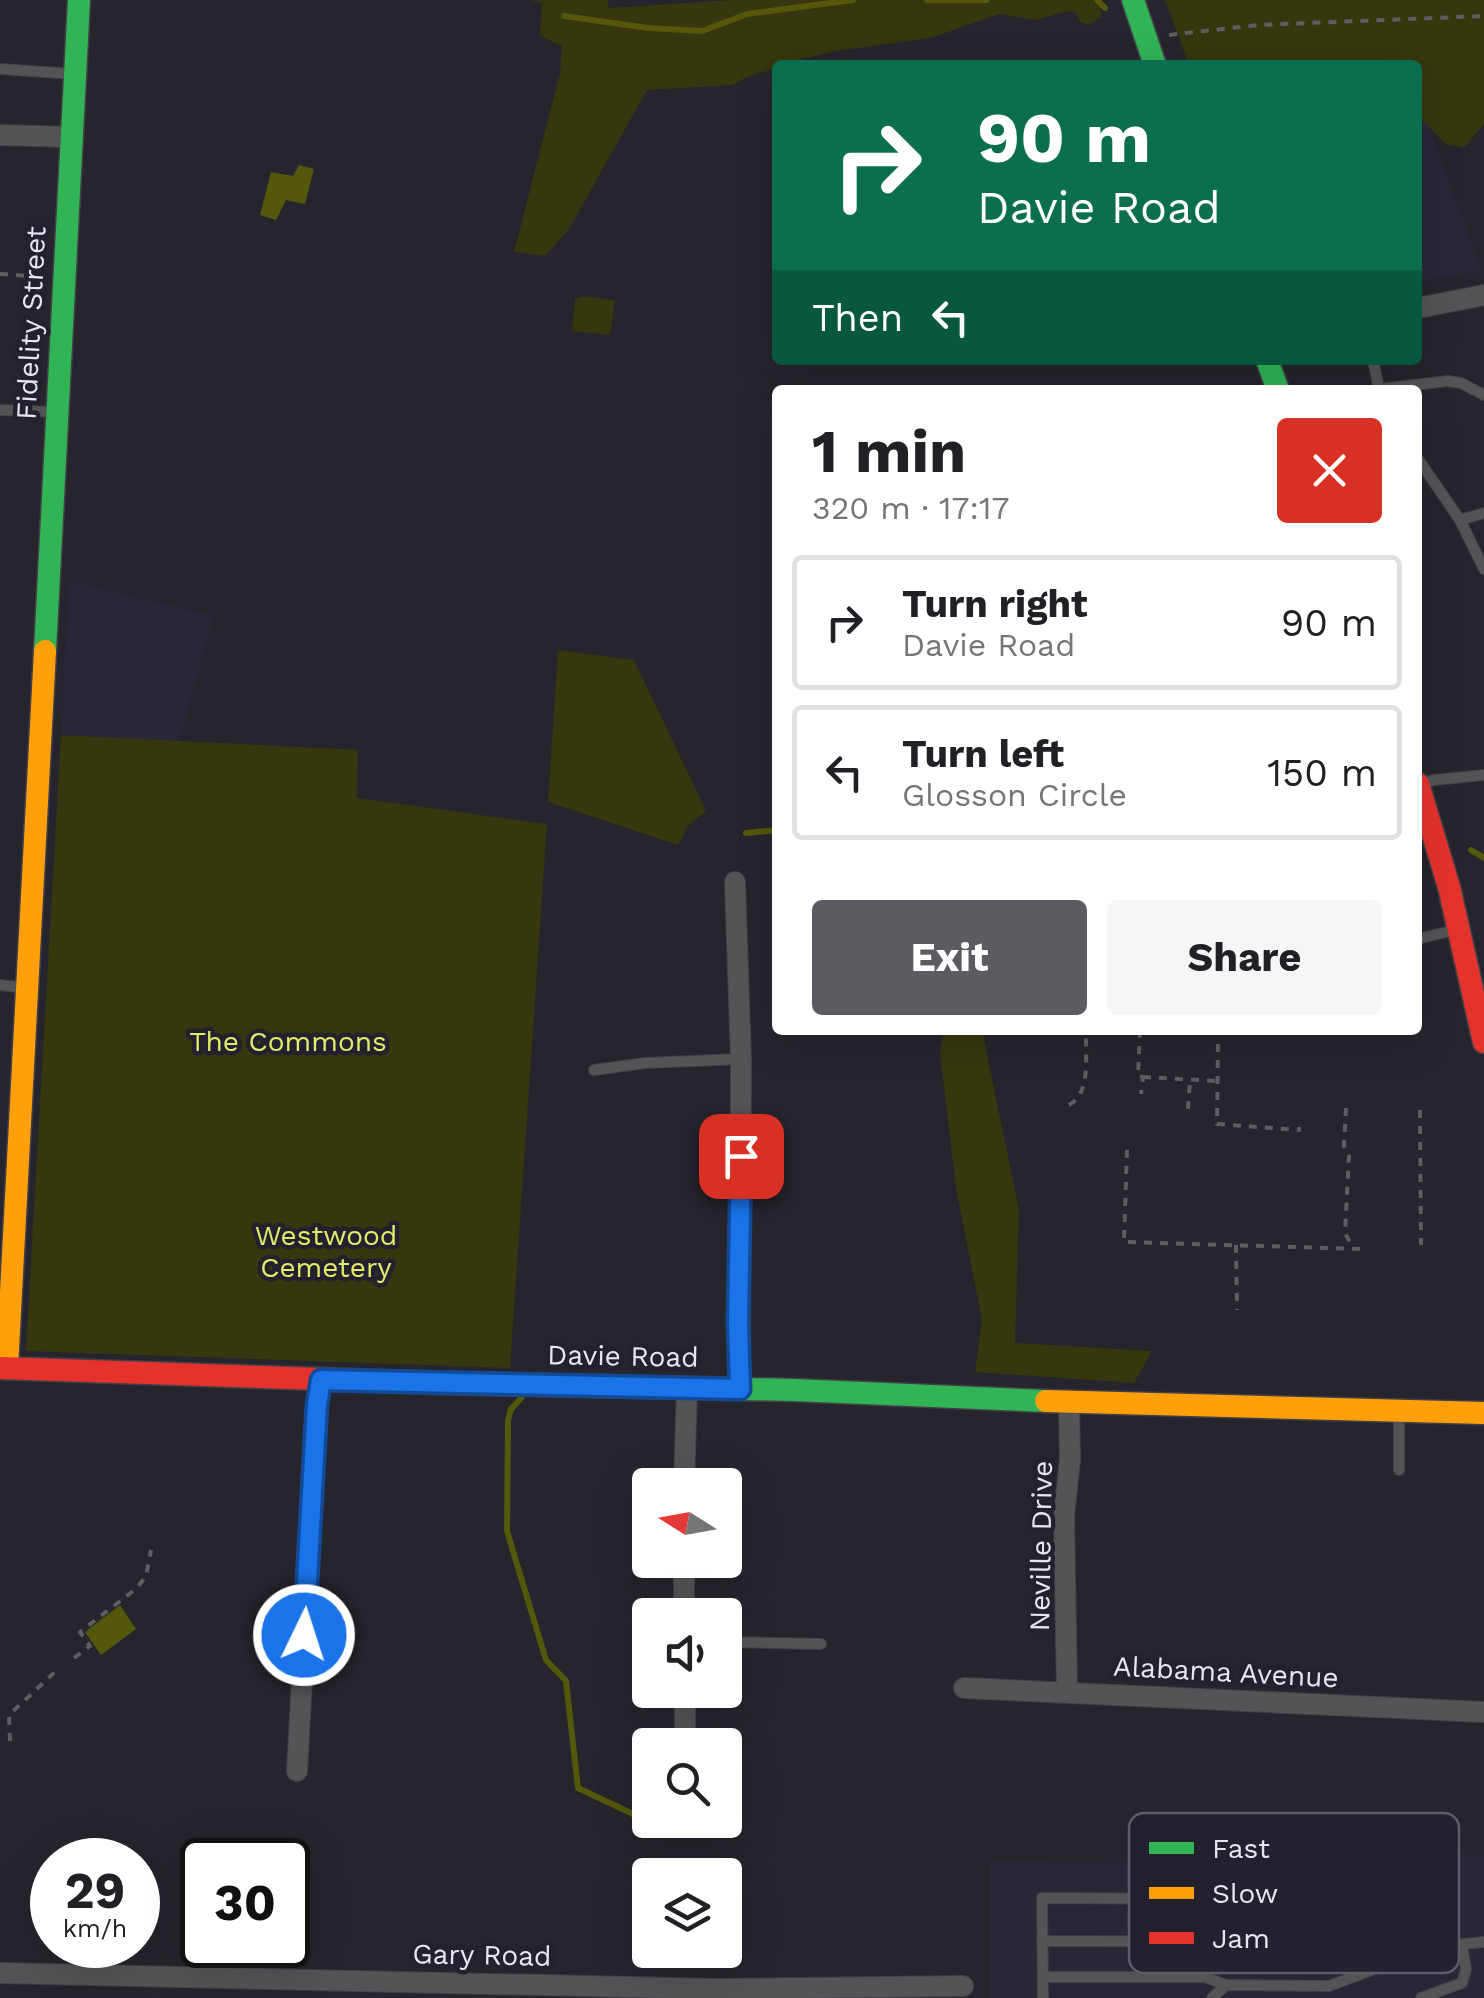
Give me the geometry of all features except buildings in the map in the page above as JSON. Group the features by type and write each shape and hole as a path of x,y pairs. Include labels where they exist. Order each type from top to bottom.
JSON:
{"street":[{"name":"Fidelity Street","path":"4,1368 17,1065 27,988 78,0"},
{"path":"1133,0 1153,60"},
{"path":"0,135 71,137"},
{"path":"1422,307 1484,295"},
{"path":"1422,799 1459,928 1484,1042"},
{"path":"735,882 741,1059 740,1389"},
{"name":"Davie Road","path":"4,1368 1484,1414"},
{"path":"297,1771 321,1380"},
{"path":"685,1468 687,1387"},
{"name":"Neville Drive","path":"1067,1692 1064,1516 1070,1459 1069,1401"},
{"name":"Alabama Avenue","path":"964,1688 1484,1712"},
{"name":"Gary Road","path":"0,1973 263,1988 644,1992 963,1986"}],"lane":[{"path":"0,69 75,74"},
{"path":"1414,385 1448,381 1484,395"},
{"path":"0,410 57,412"},
{"path":"1422,465 1460,520 1484,569"},
{"path":"1460,520 1484,513"},
{"path":"1422,784 1484,775"},
{"path":"1422,938 1459,928"},
{"path":"0,985 27,988"},
{"path":"594,1070 645,1063 741,1059"},
{"path":"1399,1410 1399,1470"},
{"path":"742,1642 821,1644"},
{"path":"1043,1998 1042,1898 1129,1898"},
{"path":"1042,1940 1129,1941"},
{"path":"1459,1945 1484,1942"},
{"path":"1421,1998 1462,1983 1466,1969 1462,1945"},
{"path":"1043,1977 1205,1976 1226,1985 1329,1986 1364,1973"},
{"path":"1212,1998 1226,1985"},
{"path":"1329,1986 1335,1998"}],"path":[{"path":"1169,35 1258,25 1484,16"},
{"path":"0,274 64,278"},
{"path":"1068,1105 1078,1100 1083,1091 1086,1035"},
{"path":"1140,1035 1138,1076 1217,1081"},
{"path":"1218,1044 1217,1124 1299,1127"},
{"path":"1142,1077 1142,1094"},
{"path":"1188,1108 1190,1080"},
{"path":"1346,1108 1344,1146 1349,1156 1345,1234 1353,1248"},
{"path":"1420,1110 1421,1245"},
{"path":"1128,1150 1124,1242 1362,1249"},
{"path":"1236,1245 1236,1310"},
{"path":"74,1658 90,1646 80,1632 138,1588 146,1576 151,1550"},
{"path":"10,1741 9,1716 56,1671"}],"shaded area":[{"path":"1422,110 1482,270 1422,281"},
{"path":"299,165 314,169 305,204 286,200 276,220 260,215 271,172 293,176"},
{"path":"69,581 214,616 179,742 61,735"},
{"path":"120,1605 136,1629 101,1655 85,1632"},
{"path":"1459,1855 1484,1855 1484,1998 990,1998 990,1862 1129,1862 1129,1973 1459,1973"}],"green space":[{"path":"530,0 607,0 609,8 733,0 1099,0 1101,17 1089,25 1069,11 1035,20 999,14 931,38 799,60 772,60 772,70 733,85 647,90 569,229 545,256 514,252 560,73 562,46 540,36 542,3"},
{"path":"1165,0 1484,0 1484,124 1465,147 1447,145 1422,120 1422,60 1187,60"},
{"path":"584,296 615,300 610,335 572,331 575,299"},
{"path":"558,650 634,660 706,811 688,826 678,845 548,802"},
{"name":"The Commons","path":"61,735 358,750 357,798 547,824 510,1368 26,1351"},
{"path":"943,1035 983,1035 1019,1210 1015,1343 1152,1351 1134,1383 975,1372 982,1320 956,1188 940,1053"}],"waterway":[{"path":"564,16 702,31 747,14 853,0"},
{"path":"927,0 987,0"},
{"path":"1097,0 1105,8"},
{"path":"746,833 772,831"},
{"path":"1471,850 1484,858"},
{"path":"522,1397 511,1409 508,1420 507,1531 546,1660 566,1681 578,1788 632,1814"}],"traffic: fast":[{"path":"45,651 79,0"},
{"path":"1133,0 1153,60"},
{"path":"1269,365 1276,385"},
{"path":"439,1383 794,1390 1046,1401"}],"traffic: slow":[{"path":"7,1368 45,651"},
{"path":"1046,1401 1484,1413"}],"traffic: jam":[{"path":"1422,797 1449,887 1484,1042"},
{"path":"0,1368 439,1383"}],"route":[{"path":"304,1635 321,1380 740,1389 741,1156"}],"park label":[{"name":"Westwood Cemetery","path":"326,1251"}]}
